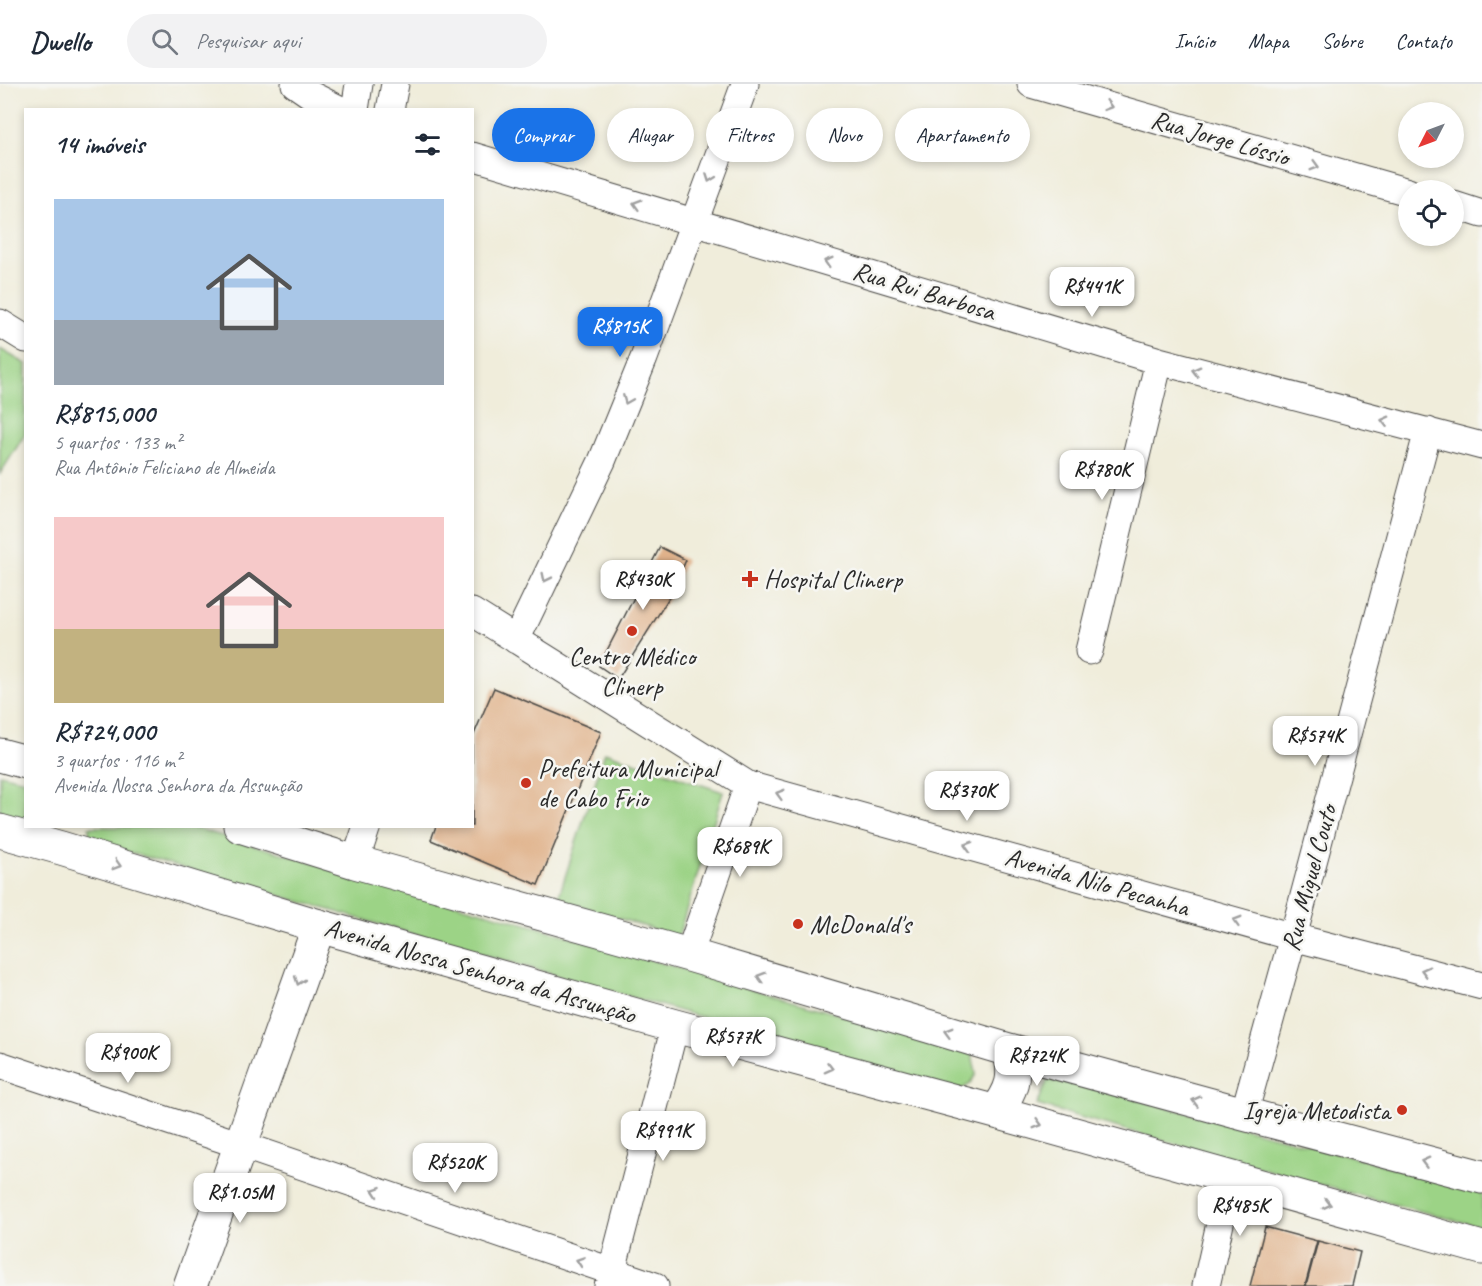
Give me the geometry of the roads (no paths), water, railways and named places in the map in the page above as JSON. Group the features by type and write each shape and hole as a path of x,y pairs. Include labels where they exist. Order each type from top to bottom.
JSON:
{"main road":[{"path":"0,755 24,761"},
{"path":"246,828 355,862 688,955 1009,1050 1482,1177"},
{"name":"Avenida Nossa Senhora da Assunção","path":"0,831 81,840 319,926 1482,1248"},
{"path":"190,1286 319,926"},
{"path":"996,1112 1008,1095 1012,1081 1014,1068 1009,1050"}],"street":[{"path":"295,84 337,108"},
{"path":"355,108 359,84"},
{"path":"390,108 395,84"},
{"path":"516,640 602,461 644,358 745,84"},
{"name":"Rua Jorge Lóssio","path":"1031,84 1398,189"},
{"name":"Rua Rui Barbosa","path":"474,157 1159,361 1482,446"},
{"path":"1464,208 1482,214"},
{"path":"0,323 24,338"},
{"path":"1089,651 1159,361"},
{"name":"Rua Miguel Couto","path":"1244,1114 1428,431"},
{"name":"Avenida Nilo Pecanha","path":"474,613 748,785 1293,937 1482,986"},
{"path":"688,955 748,785"},
{"path":"355,862 366,828"},
{"path":"610,1279 675,1026"},
{"path":"0,1065 241,1145 610,1279 655,1286"},
{"path":"1206,1286 1230,1179"}],"place":[{"name":"Hospital Clinerp","path":"750,579"},
{"name":"Centro Médico Clinerp","path":"632,631"},
{"name":"Prefeitura Municipal de Cabo Frio","path":"526,783"},
{"name":"McDonald's","path":"798,924"},
{"name":"Igreja Metodista","path":"1402,1110"}]}
